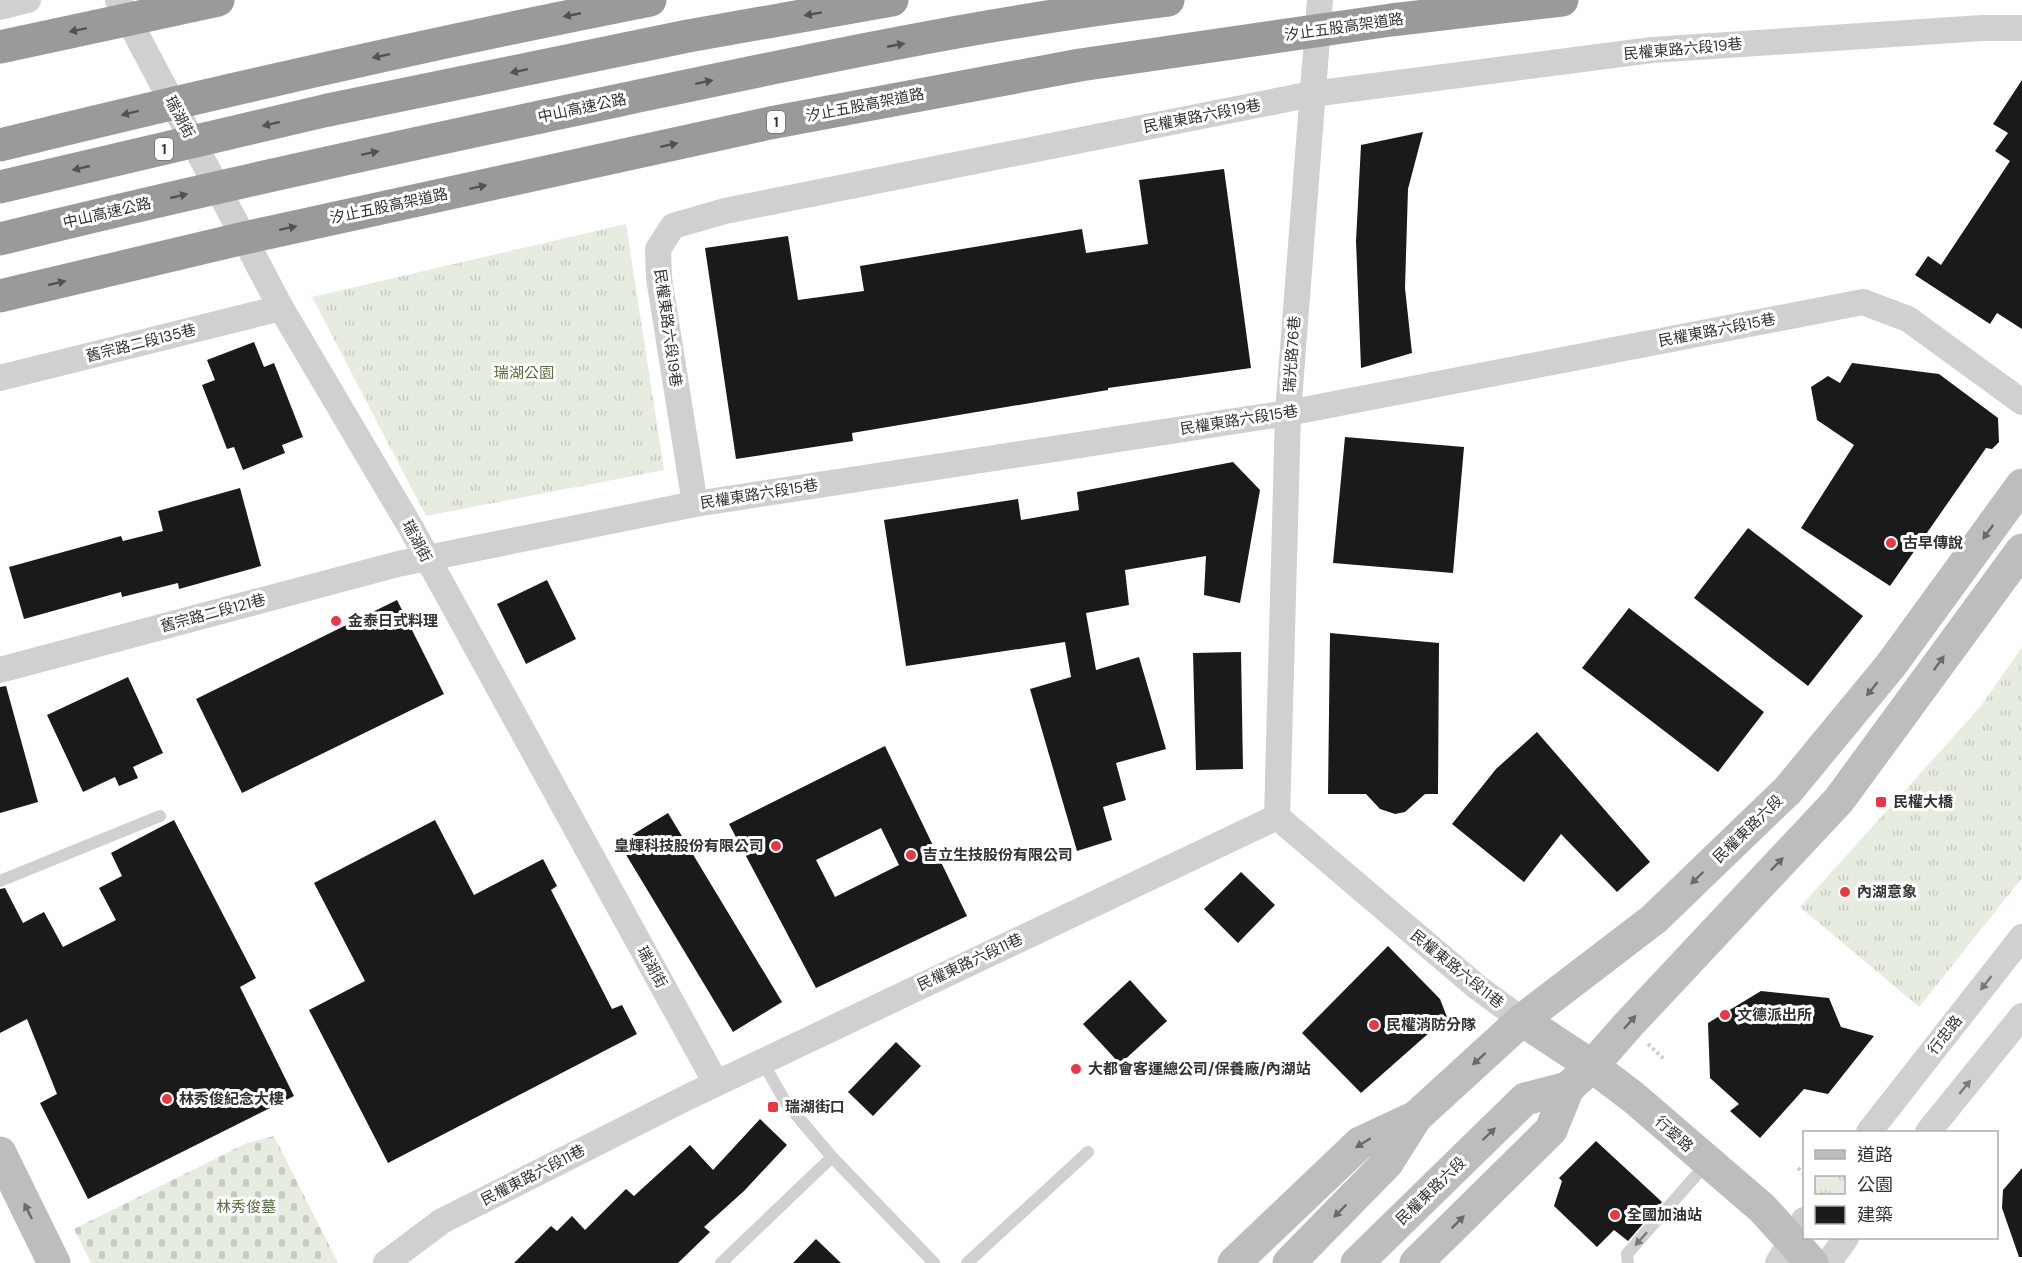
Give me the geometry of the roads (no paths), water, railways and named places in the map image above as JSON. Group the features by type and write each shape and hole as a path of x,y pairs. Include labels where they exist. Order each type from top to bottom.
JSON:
{"highway":[{"path":"0,47 218,0"},
{"path":"0,145 233,88 475,35 650,0"},
{"name":"1","path":"0,187 328,110 688,36 892,0"},
{"name":"中山高速公路","path":"0,239 339,159 745,73 925,39 1168,0"},
{"name":"汐止五股高架道路","path":"0,296 240,239 770,123 1080,65 1391,20 1562,0"}],"main road":[{"name":"民權東路六段","path":"1289,1263 1387,1163 1416,1117 1522,1020 1654,919 1788,790 1891,665 2022,485"},
{"name":"民權東路六段","path":"1416,1263 1551,1130 1568,1088 1592,1066 1839,800 2022,550"},
{"name":"行愛路","path":"1522,1020 1592,1066 1633,1097 1762,1208 1797,1247"},
{"name":"民權東路六段","path":"1357,1263 1525,1099 1568,1088"},
{"name":"民權東路六段","path":"1234,1263 1360,1143 1416,1117"},
{"path":"0,1153 54,1263"}],"street":[{"path":"0,7 28,0"},
{"name":"瑞湖街","path":"118,0 281,308 427,558 716,1083"},
{"name":"瑞光路76巷","path":"1277,817 1288,413 1320,0"},
{"name":"民權東路六段19巷","path":"695,504 659,278 658,249 673,226 725,212 1312,93 1652,50 1983,28 2022,28"},
{"name":"民權東路六段15巷","path":"427,558 695,504 1288,413 1863,302 1908,319 2022,402"},
{"name":"舊宗路二段135巷","path":"0,378 281,308"},
{"name":"舊宗路二段121巷","path":"0,670 427,558"},
{"name":"民權東路六段11巷","path":"386,1263 442,1221 716,1083 1277,817 1477,987 1522,1020"},
{"name":"行忠路","path":"1870,1131 2022,937"},
{"path":"1929,1131 2022,1016"},
{"path":"1828,1263 1844,1239"}],"lane":[{"path":"0,881 160,816"},
{"path":"762,1061 786,1103 832,1157 934,1263"},
{"path":"968,1263 1088,1152"},
{"path":"721,1263 832,1157"},
{"path":"1628,1263 1627,1254 1707,1163"}],"place":[{"name":"古早傳說","path":"1891,543"},
{"name":"金泰日式料理","path":"336,621"},
{"name":"民權大橋","path":"1881,802"},
{"name":"皇輝科技股份有限公司","path":"776,846"},
{"name":"吉立生技股份有限公司","path":"911,855"},
{"name":"內湖意象","path":"1845,892"},
{"name":"文德派出所","path":"1725,1015"},
{"name":"民權消防分隊","path":"1374,1025"},
{"name":"大都會客運總公司/保養廠/內湖站","path":"1076,1069"},
{"name":"林秀俊紀念大樓","path":"167,1099"},
{"name":"瑞湖街口","path":"773,1107"},
{"name":"全國加油站","path":"1615,1215"}],"park label":[{"name":"瑞湖公園","path":"524,373"},
{"name":"林秀俊墓","path":"246,1207"}]}
